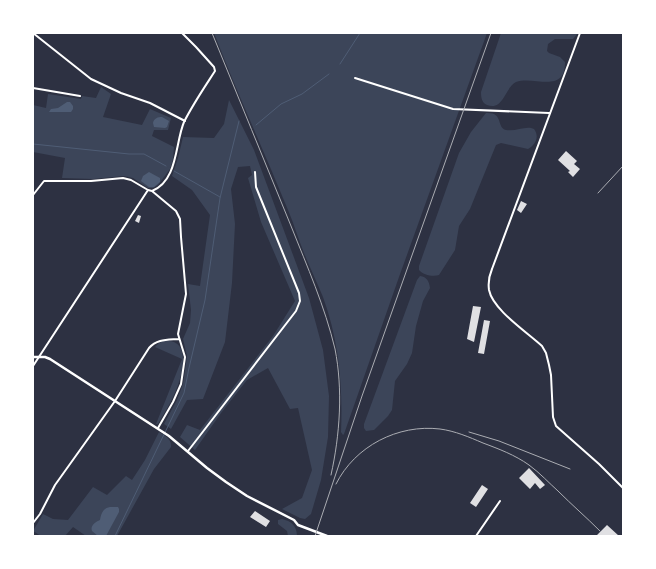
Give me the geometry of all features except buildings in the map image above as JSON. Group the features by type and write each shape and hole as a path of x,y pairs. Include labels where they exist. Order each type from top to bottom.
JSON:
{"street":[{"path":"33,33 91,79 121,93 150,103 185,121"},
{"path":"152,191 158,188 170,172 185,121 215,71 196,47 182,33"},
{"path":"580,33 492,269 489,290 492,298 499,308 542,346 546,353 551,375 553,417 556,426 599,464 623,488"},
{"path":"355,78 453,109 549,113"},
{"path":"33,88 80,96"},
{"path":"188,451 296,311 300,301 299,293 256,187 255,172"},
{"path":"33,195 44,181 91,181 123,178 131,180 152,191 176,211 180,219 186,294 178,331 185,357 181,384 174,402 159,429"},
{"path":"33,366 148,190"},
{"path":"33,524 55,485 115,401 152,345 160,340 179,339"},
{"path":"33,357 45,357 50,359 159,429 188,451 207,468 247,496 294,520 298,525 327,536"},
{"path":"476,536 500,501"}],"shaded area":[{"path":"214,33 487,33 343,435 341,432 339,364 333,330 323,297"},
{"path":"501,33 578,33 573,39 555,39 548,44 547,51 560,57 565,62 564,72 560,78 547,82 523,80 516,82 509,89 501,102 493,106 487,105 483,102 481,92"},
{"path":"101,87 111,94 103,117 142,125 150,109 171,118 168,130 154,130 152,136 174,147 170,169 158,185 153,188 148,188 133,178 124,176 93,179 62,178 65,158 33,152 33,105 46,108 48,94 81,99 82,96 96,98"},
{"path":"229,100 254,150 309,298 323,350 329,396 328,437 321,480 311,514 305,519 282,509 302,498 312,470 298,408 290,409 268,368 247,380 195,450 180,437 187,425 200,430 273,336 295,301 261,222 248,178 252,175 250,166 238,167 231,189 235,224 232,283 225,342 203,399 187,400 171,429 164,424 177,400 183,384 187,356 183,339 190,323 191,310 188,284 200,286 210,215 192,190 172,176 183,137 214,138 224,124"},
{"path":"67,102 70,102 73,106 71,112 49,112 51,109 58,108"},
{"path":"486,113 492,113 498,117 501,126 506,130 528,128 534,129 537,138 533,145 528,149 501,143 496,145 470,209 459,226 455,250 439,275 428,275 419,270 419,266 459,153 471,132"},
{"path":"162,117 169,121 167,127 154,127 154,120"},
{"path":"149,172 160,178 160,182 154,187 149,187 141,181 143,176"},
{"path":"420,276 427,280 430,288 423,301 416,326 412,353 407,364 395,381 392,410 374,430 366,431 364,424 417,280"},
{"path":"163,341 173,342 179,346 182,353 183,362 179,381 170,404 158,424 156,424 182,359 155,347"},
{"path":"159,432 166,436 171,444 171,447 154,469 117,536 86,536 73,527 65,536 41,536 33,531 43,514 53,519 68,520 93,487 107,495 126,476 132,480 145,460"},
{"path":"110,507 118,507 119,512 106,536 98,536 92,531 92,526 100,520 104,510"},
{"path":"282,519 293,524 296,529 297,536 288,536 287,531 278,524 278,520"}],"waterway":[{"path":"340,64 360,33"},
{"path":"256,125 281,104 302,94 329,74"},
{"path":"115,536 184,393 205,300 220,198 239,121"},
{"path":"33,144 129,154 144,154 166,166"},
{"path":"174,171 220,197"}],"railway":[{"path":"212,33 309,271 331,333 335,349 340,396 337,444 331,475"},
{"path":"315,536 362,396 491,33"},
{"path":"598,193 623,166"},
{"path":"336,484 354,459 379,440 409,430 424,428 446,430 462,434 524,461 541,475 600,531"},
{"path":"469,432 499,441 570,469"}]}
